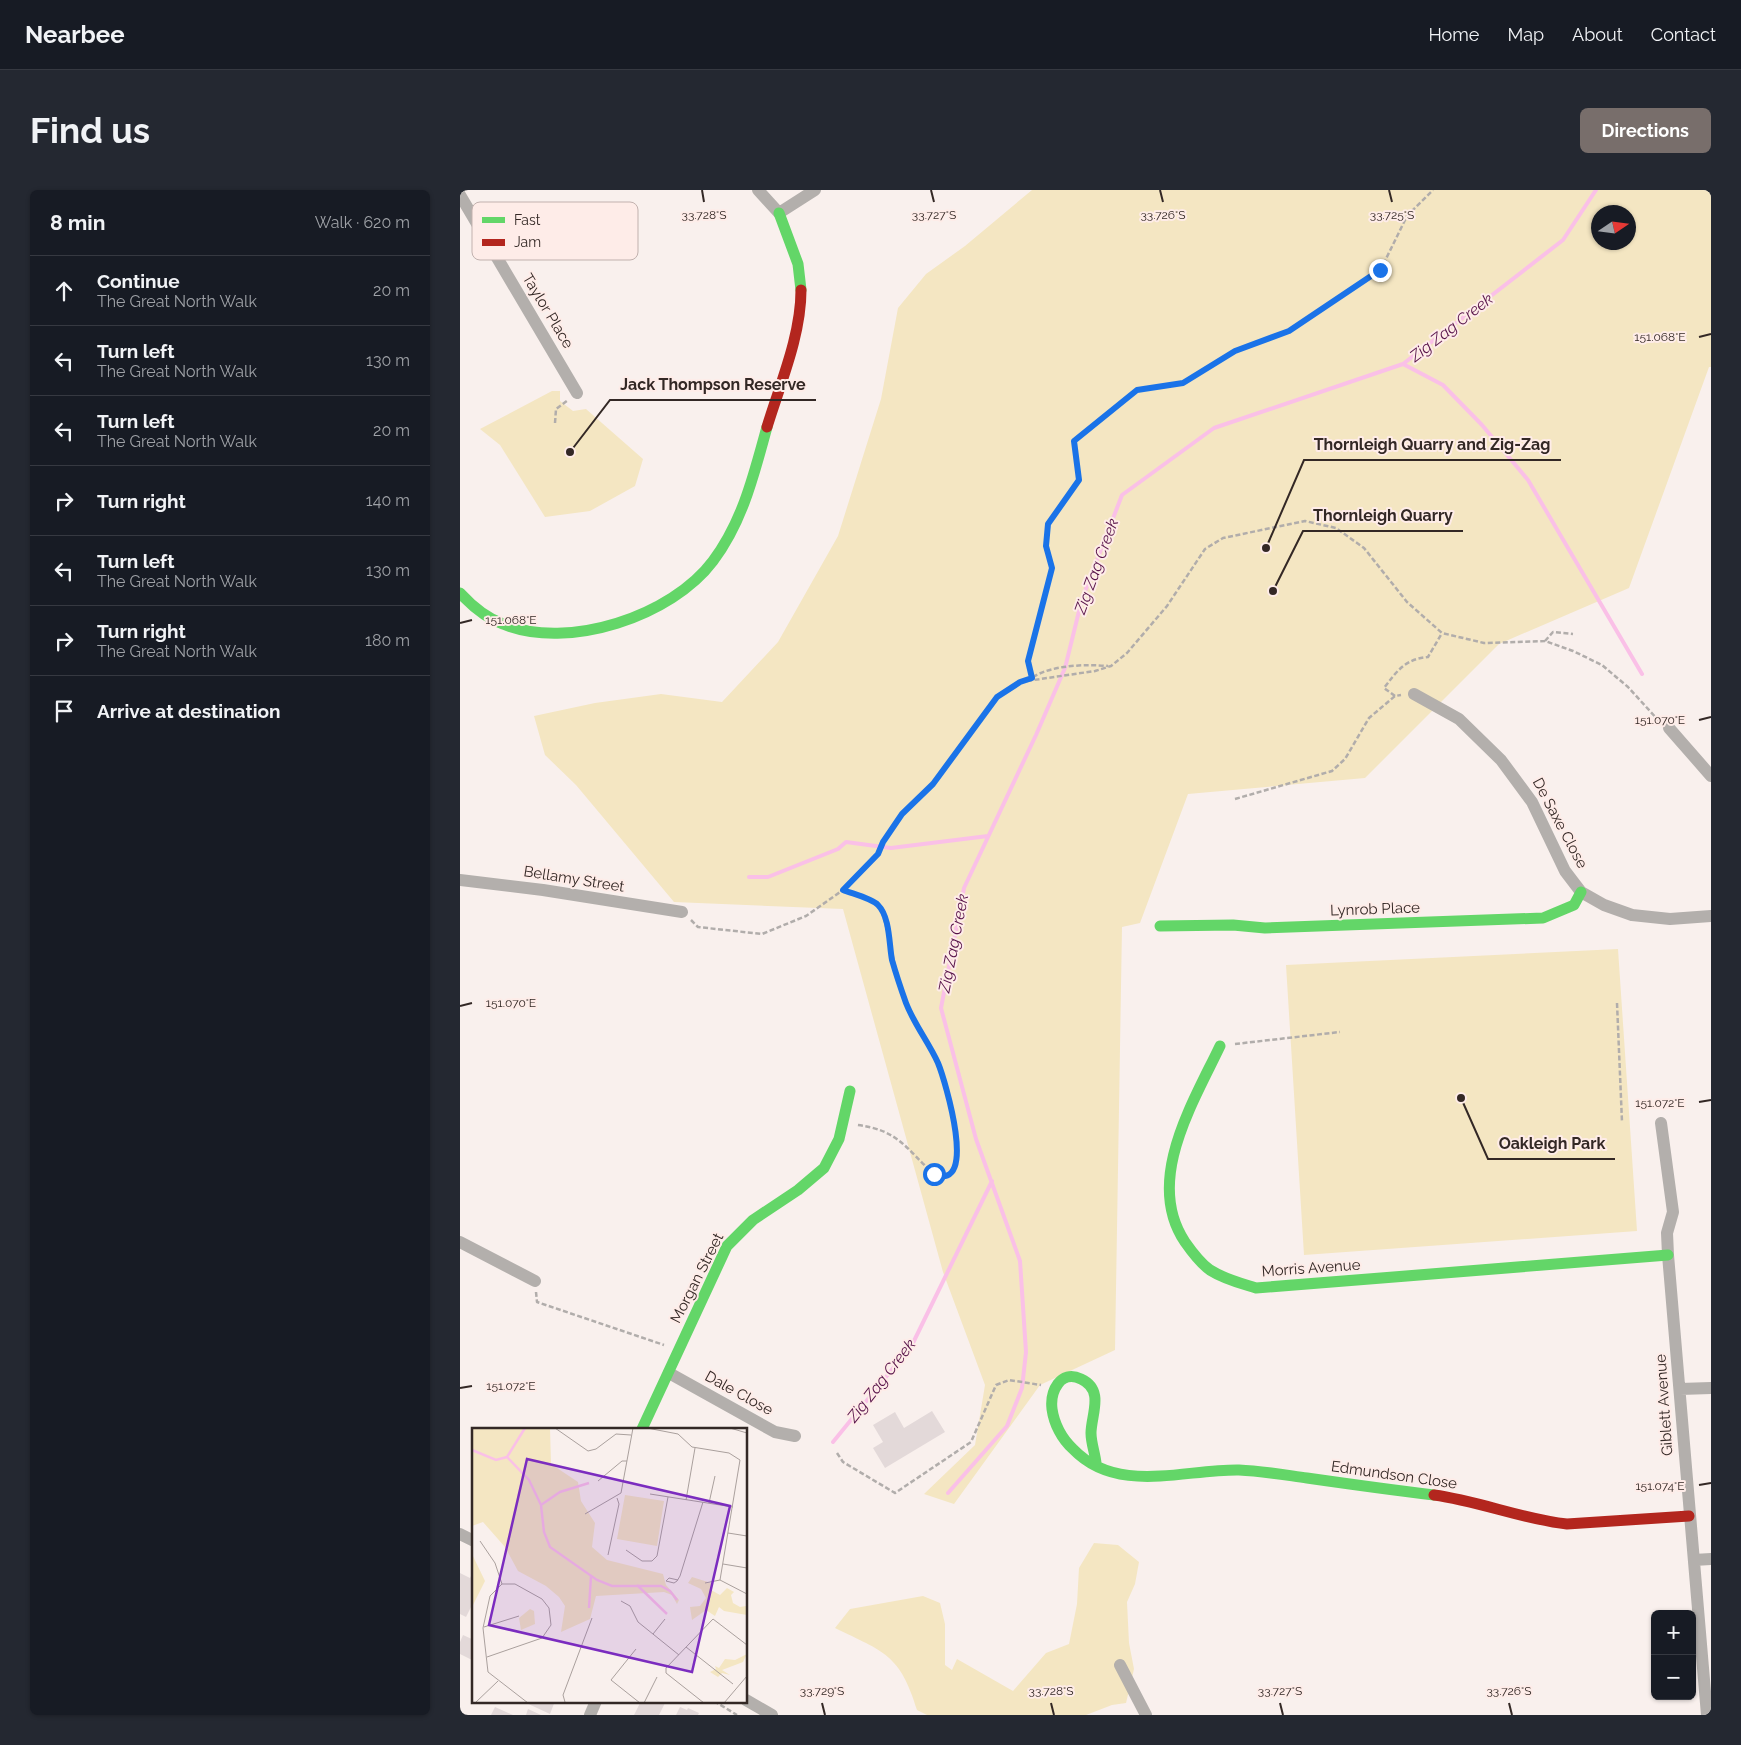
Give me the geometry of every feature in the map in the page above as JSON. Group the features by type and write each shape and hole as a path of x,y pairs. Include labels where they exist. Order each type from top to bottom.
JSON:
{"street":[{"path":"460,593 481,612 508,627 544,633 578,631 617,622 664,602 699,577 712,561 736,523 744,503 799,315 801,288 798,264 778,213 758,190"},
{"path":"778,213 815,190"},
{"name":"Taylor Place","path":"460,195 472,215"},
{"name":"Taylor Place","path":"498,260 577,393"},
{"name":"De Saxe Close","path":"1414,694 1459,719 1501,760 1532,802 1564,871 1581,892 1622,912 1670,919 1711,916"},
{"path":"1670,728 1711,776"},
{"name":"Bellamy Street","path":"460,880 543,890 682,912"},
{"name":"Lynrob Place","path":"1160,926 1233,925 1265,928 1543,918 1574,905 1581,892"},
{"name":"Morris Avenue","path":"1220,1046 1180,1131 1169,1175 1173,1222 1186,1246 1208,1269 1229,1280 1256,1288 1668,1255"},
{"name":"Morgan Street","path":"642,1428 727,1246 738,1230 808,1184 828,1162 838,1141 850,1091"},
{"name":"Giblett Avenue","path":"1661,1123 1673,1212 1667,1232 1668,1255 1707,1715"},
{"path":"460,1242 535,1281"},
{"name":"Dale Close","path":"669,1373 775,1432 795,1436"},
{"name":"Edmundson Close","path":"1096,1463 1090,1432 1096,1398 1091,1383 1081,1377 1065,1379 1054,1388 1052,1404 1056,1423 1076,1453 1086,1461 1096,1463 1126,1476 1142,1477 1239,1470 1462,1499 1549,1522 1567,1524 1689,1516"},
{"path":"1680,1389 1711,1388"},
{"path":"460,1534 472,1541"},
{"path":"1694,1560 1711,1559"},
{"path":"1120,1665 1146,1715"},
{"path":"748,1701 772,1715"},
{"path":"590,1715 596,1702"}],"path":[{"path":"1032,678 1028,661 1052,568 1046,546 1048,524 1079,480 1074,441 1137,390 1183,383 1235,351 1289,331 1380,270 1407,216 1433,190"},
{"path":"555,423 556,409 563,404"},
{"path":"1032,678 1095,671 1111,666 1127,653 1168,606 1205,549 1223,538 1305,520 1336,528 1364,548 1407,602 1442,632 1484,643 1545,642 1573,651 1602,665 1628,687 1662,724 1670,728"},
{"path":"1396,696 1384,688 1396,672 1413,658 1428,656 1442,632"},
{"path":"1545,642 1552,632 1573,634"},
{"path":"682,912 698,927 762,934 806,916 843,890 878,854 883,842 902,814 933,784 997,697 1020,682 1032,678 1039,673 1064,668 1111,666"},
{"path":"1235,799 1332,771 1345,759 1369,718 1396,696 1414,694"},
{"path":"843,890 878,905 885,918 892,960 909,1011 939,1064 958,1139 958,1160 955,1168 948,1175 941,1177 934,1174 897,1137 868,1126"},
{"path":"1617,1003 1622,1122"},
{"path":"1220,1046 1254,1040 1292,1039 1340,1032"},
{"path":"535,1281 537,1302 678,1350"},
{"path":"837,1453 844,1462 895,1493 971,1442 996,1385 1009,1380 1040,1385"},
{"path":"716,1702 737,1715"}],"shaded area":[{"path":"1032,190 1711,190 1711,367 1709,367 1629,588 1499,644 1365,778 1188,794 1140,923 1122,927 1115,1350 1040,1385 954,1504 924,1494 975,1445 985,1385 943,1272 843,909 674,902 576,785 545,755 534,716 595,703 661,694 722,702 778,642 838,536 881,399 898,308 926,274 965,246"},
{"path":"552,391 560,391 560,401 573,411 586,409 643,459 635,486 590,511 545,517 500,445 480,429"},
{"path":"1618,949 1637,1231 1304,1255 1286,965"},
{"path":"1094,1543 1118,1545 1139,1562 1135,1584 1127,1602 1129,1643 1134,1669 1126,1703 1112,1705 1086,1715 927,1715 917,1710 904,1677 888,1657 866,1643 835,1628 850,1609 923,1596 940,1603 945,1624 945,1665 952,1670 957,1659 1013,1691 1046,1653 1069,1644 1077,1604 1079,1568"}],"building":[{"path":"932,1411 945,1432 885,1468 873,1448 883,1442 873,1425 895,1412 904,1428"},
{"path":"460,1573 470,1578 472,1574 472,1605 466,1617 460,1614"},
{"path":"463,1635 472,1639 472,1660 460,1654 460,1642"},
{"path":"524,1702 555,1702 550,1714"},
{"path":"640,1702 666,1702 659,1715 634,1715"},
{"path":"495,1707 513,1715 491,1715"},
{"path":"680,1707 699,1713 698,1715 676,1715"},
{"path":"528,1709 541,1715 526,1715"}],"waterway":[{"name":"Zig Zag Creek","path":"948,1493 1007,1426 1022,1388 1026,1352 1020,1261 976,1139 941,1008 964,888 1036,735 1065,668 1082,599 1122,495 1214,428 1403,364 1563,240 1596,190"},
{"path":"1403,364 1443,385 1482,425 1528,480 1642,674"},
{"path":"749,877 768,877 838,849 846,842 891,848 988,836"},
{"name":"Zig Zag Creek","path":"833,1442 912,1345 992,1181"}],"traffic: fast":[{"path":"779,213 798,264 801,290"},
{"path":"460,593 485,615 503,624 529,631 557,633 587,630 617,623 646,612 672,598 695,581 713,561 732,530 746,497 767,427"},
{"path":"1160,926 1233,925 1265,928 1543,918 1574,905 1581,892"},
{"path":"1220,1046 1197,1092 1177,1142 1171,1168 1169,1194 1174,1218 1185,1242 1203,1264 1221,1276 1256,1288 1668,1255"},
{"path":"642,1428 727,1246 753,1220 798,1190 824,1168 839,1139 850,1091"},
{"path":"1096,1463 1091,1433 1095,1403 1093,1390 1081,1379 1067,1377 1058,1384 1052,1402 1053,1415 1059,1431 1073,1449 1091,1463 1110,1472 1130,1476 1152,1476 1239,1470 1434,1495"}],"traffic: jam":[{"path":"767,427 794,342 798,325 801,290"},
{"path":"1434,1495 1467,1501 1550,1522 1567,1524 1689,1516"}],"place":[{"name":"Jack Thompson Reserve","path":"570,452"},
{"name":"Thornleigh Quarry and Zig-Zag","path":"1266,548"},
{"name":"Thornleigh Quarry","path":"1273,591"},
{"name":"Oakleigh Park","path":"1461,1098"}],"route":[{"path":"934,1174 941,1177 948,1175 955,1168 958,1160 958,1139 939,1064 909,1011 892,960 885,918 878,905 843,890 878,854 883,842 902,814 933,784 997,697 1020,682 1032,678 1028,661 1052,568 1046,546 1048,524 1079,480 1074,441 1137,390 1183,383 1235,351 1289,331 1380,270"}]}
